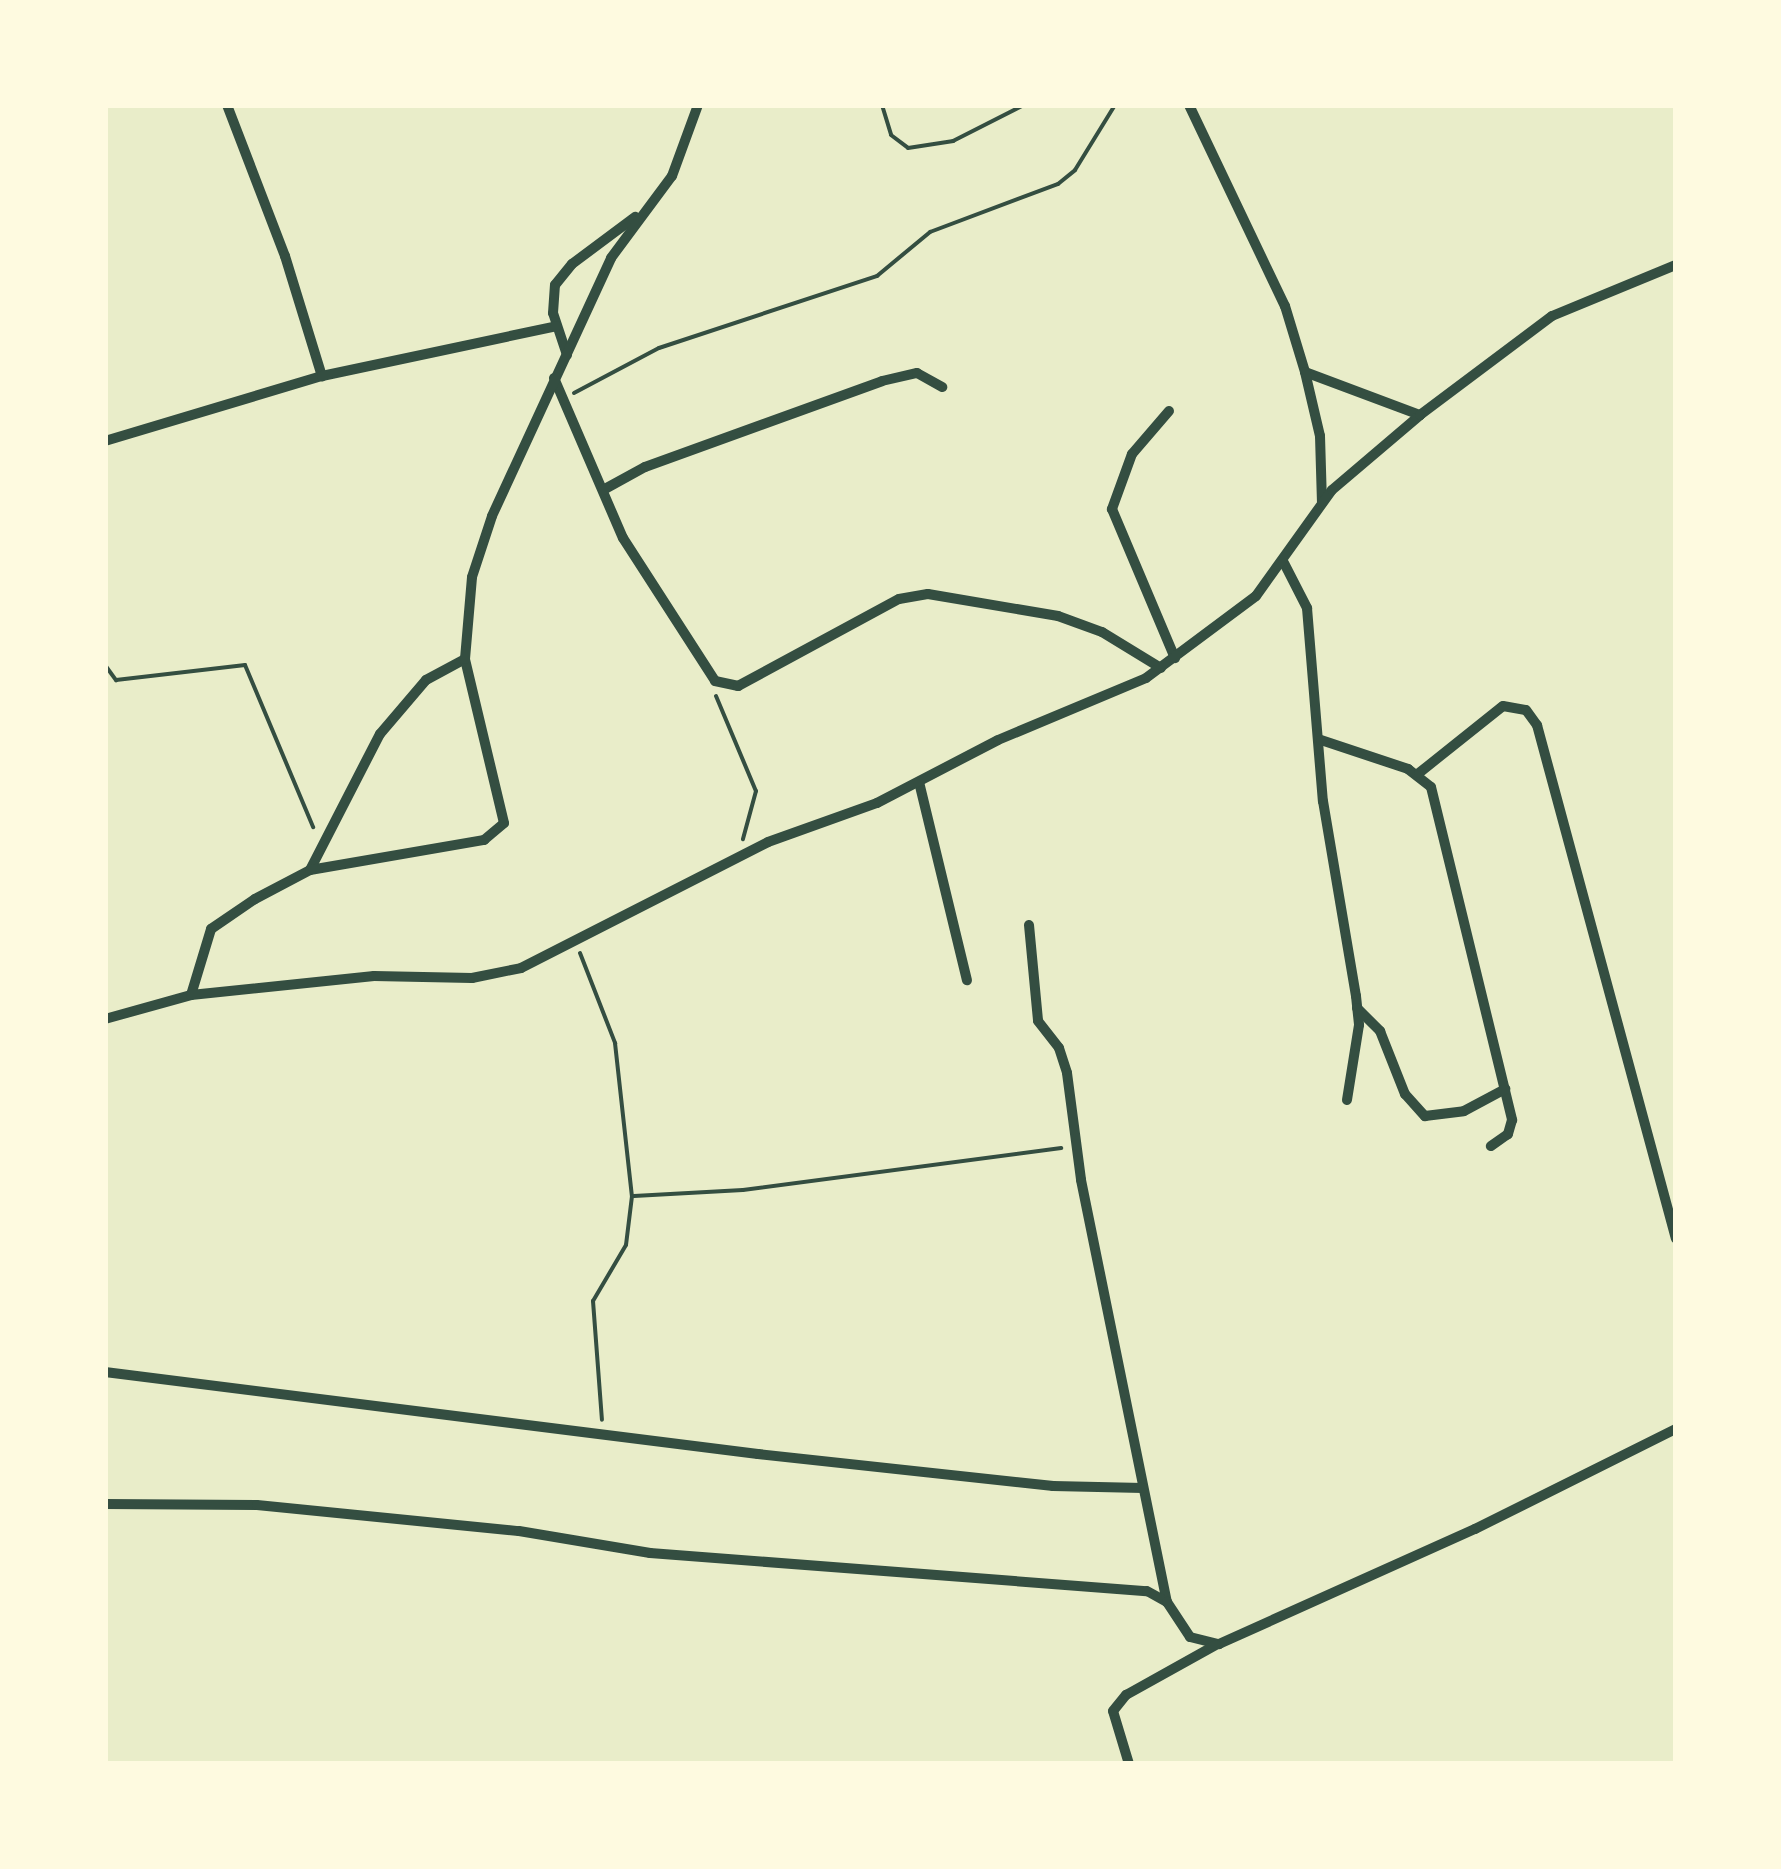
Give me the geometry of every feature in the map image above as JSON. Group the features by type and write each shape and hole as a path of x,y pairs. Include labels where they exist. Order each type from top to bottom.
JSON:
{"street":[{"path":"227,105 286,256 322,376"},
{"path":"190,995 211,929 310,870 484,840 500,830 505,806 465,659 472,577 554,378 612,258 672,176 698,105"},
{"path":"1189,105 1285,306 1320,436 1322,502"},
{"path":"567,356 557,326 555,285 572,264 642,212"},
{"path":"105,1019 190,995 374,976 472,978 532,965 576,944 627,909 740,856 919,782 1161,668 1256,596 1284,563 1322,502 1420,415 1552,316 1676,265"},
{"path":"105,441 322,376 557,326"},
{"path":"1305,372 1420,415"},
{"path":"604,490 645,466 904,374 917,373 942,387"},
{"path":"554,378 623,538 715,681 738,686 916,594 1058,616 1102,632 1161,668"},
{"path":"1168,412 1132,454 1112,508 1175,658"},
{"path":"1284,563 1308,608 1323,801 1358,1008 1347,1100"},
{"path":"310,870 380,734 414,691 465,659"},
{"path":"1418,774 1503,706 1526,710 1536,725 1676,1239"},
{"path":"1321,740 1418,774 1436,802 1512,1128 1492,1146"},
{"path":"919,782 967,980"},
{"path":"1029,925 1038,1022 1064,1060 1076,1146 1167,1602 1190,1637 1219,1644"},
{"path":"1358,1008 1380,1031 1405,1094 1425,1116 1464,1112 1505,1088"},
{"path":"105,1372 1053,1486 1143,1488"},
{"path":"1129,1764 1113,1711 1126,1695 1219,1644 1475,1529 1533,1494 1676,1429"},
{"path":"105,1504 257,1504 519,1531 650,1553 1147,1592 1167,1602"}],"path":[{"path":"882,105 891,135 908,148 953,140 1024,105"},
{"path":"565,397 659,348 877,276 930,232 1058,184 1076,170 1116,105"},
{"path":"105,665 112,678 132,680 245,665 323,850"},
{"path":"715,681 717,704 756,791 745,815 740,856"},
{"path":"576,944 615,1044 632,1196 626,1245 593,1301 602,1433"},
{"path":"632,1196 743,1190 1076,1146"}]}
